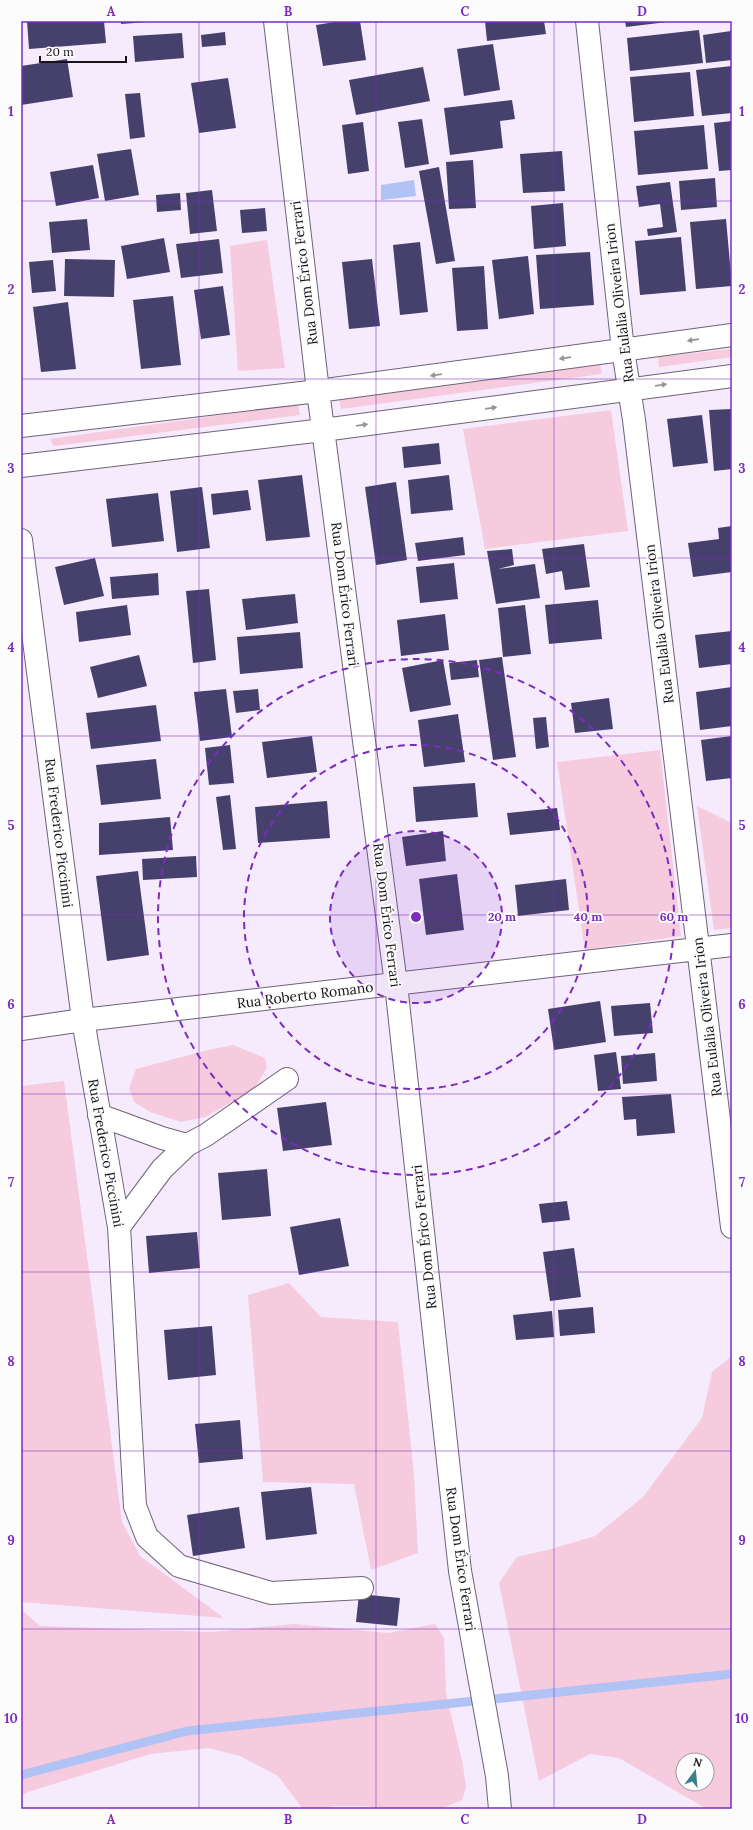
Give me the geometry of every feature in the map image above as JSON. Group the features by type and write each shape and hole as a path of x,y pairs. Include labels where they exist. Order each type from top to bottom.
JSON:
{"street":[{"name":"Rua Dom Érico Ferrari","path":"275,21 318,391 396,984 460,1571 497,1776 500,1809"},
{"name":"Rua Eulalia Oliveira Irion","path":"587,21 623,350 630,390 732,1227"},
{"path":"21,426 318,391 732,335"},
{"path":"21,466 323,430 732,376"},
{"name":"Rua Frederico Piccinini","path":"21,540 83,1020 119,1227 135,1506 147,1537 179,1566 271,1593 362,1588"},
{"name":"Rua Roberto Romano","path":"21,1029 83,1020 732,945"},
{"path":"119,1227 162,1169 187,1145 206,1135 287,1080"},
{"path":"99,1115 162,1138 187,1145"}],"shaded area":[{"path":"267,240 285,368 238,371 230,246"},
{"path":"732,349 732,357 659,367 658,357"},
{"path":"600,364 602,374 341,409 339,398"},
{"path":"298,404 300,415 54,446 50,439"},
{"path":"611,410 628,531 485,549 463,429"},
{"path":"660,750 681,936 585,950 557,762"},
{"path":"697,806 732,823 732,928 714,930"},
{"path":"233,1045 265,1058 267,1068 253,1090 205,1117 181,1122 150,1112 134,1102 129,1088 136,1069"},
{"path":"64,1081 122,1522 140,1556 224,1618 21,1602 21,1086"},
{"path":"289,1283 321,1317 398,1322 414,1475 418,1553 371,1570 354,1484 263,1482 248,1295"},
{"path":"732,1356 732,1809 707,1809 678,1792 715,1792 715,1752 675,1752 675,1790 619,1758 590,1754 539,1781 499,1583 517,1557 595,1536 643,1497 702,1418 712,1372"},
{"path":"21,1609 40,1626 211,1632 294,1624 388,1633 435,1624 444,1638 446,1693 463,1765 466,1788 462,1800 441,1809 387,1809 366,1806 334,1806 321,1809 303,1809 278,1776 240,1756 209,1748 150,1754 28,1792 21,1796"}],"water":[{"path":"414,180 416,196 381,200 381,185"}],"building":[{"path":"27,21 104,21 106,43 29,49"},
{"path":"121,21 147,21 147,22 121,24"},
{"path":"341,21 360,21 366,60 323,66 316,25"},
{"path":"485,21 544,21 546,34 487,41"},
{"path":"625,21 667,21 667,22 626,27"},
{"path":"699,30 703,63 630,71 627,38"},
{"path":"731,31 732,60 706,63 703,35"},
{"path":"225,32 226,45 202,47 201,35"},
{"path":"182,33 184,58 135,62 133,36"},
{"path":"493,44 500,90 464,96 457,49"},
{"path":"67,59 73,97 21,105 21,66"},
{"path":"732,66 732,113 702,116 696,70"},
{"path":"423,67 430,101 356,115 349,80"},
{"path":"690,72 694,116 634,122 630,77"},
{"path":"228,78 236,128 199,133 191,83"},
{"path":"140,93 145,137 130,139 125,94"},
{"path":"512,100 515,119 500,121 503,148 450,155 444,108"},
{"path":"422,119 429,164 405,168 398,122"},
{"path":"732,121 732,170 719,171 714,123"},
{"path":"363,122 369,171 348,174 342,125"},
{"path":"704,125 708,169 638,175 634,131"},
{"path":"131,149 139,195 105,201 97,154"},
{"path":"562,151 565,191 523,193 520,154"},
{"path":"473,160 476,208 449,209 446,162"},
{"path":"93,165 99,198 56,206 50,172"},
{"path":"439,167 455,261 436,264 419,171"},
{"path":"715,178 717,207 681,210 679,181"},
{"path":"670,182 677,232 648,236 647,229 663,227 660,204 639,207 636,186"},
{"path":"212,190 217,231 190,234 186,193"},
{"path":"180,193 181,210 157,212 156,195"},
{"path":"563,203 566,246 534,249 531,206"},
{"path":"265,208 267,231 242,233 240,210"},
{"path":"87,219 90,250 52,253 49,222"},
{"path":"726,219 732,286 696,289 690,222"},
{"path":"681,237 686,291 640,295 635,241"},
{"path":"164,238 170,272 127,279 121,246"},
{"path":"219,239 223,273 181,278 176,244"},
{"path":"420,242 428,312 400,315 393,245"},
{"path":"590,252 594,305 540,309 536,255"},
{"path":"528,256 534,314 499,319 492,260"},
{"path":"65,259 115,260 114,297 64,296"},
{"path":"372,259 380,326 349,329 342,262"},
{"path":"53,260 56,291 32,293 29,262"},
{"path":"484,266 488,329 457,331 452,268"},
{"path":"223,286 230,335 201,339 194,290"},
{"path":"173,296 181,365 141,369 133,300"},
{"path":"68,302 76,369 41,372 33,307"},
{"path":"732,409 732,469 714,471 709,410"},
{"path":"702,415 708,463 673,467 667,419"},
{"path":"439,443 441,464 404,468 402,447"},
{"path":"302,475 310,537 266,541 258,480"},
{"path":"449,475 453,510 411,514 408,480"},
{"path":"396,482 407,560 376,565 365,487"},
{"path":"202,487 210,548 177,552 170,491"},
{"path":"248,490 251,510 213,515 211,494"},
{"path":"158,493 164,541 112,547 106,499"},
{"path":"732,526 732,572 693,577 688,543 719,539 718,528"},
{"path":"463,537 465,555 418,561 415,543"},
{"path":"584,544 590,587 565,590 562,571 546,574 542,549"},
{"path":"512,549 514,565 498,569 535,564 540,598 496,604 487,551"},
{"path":"95,558 104,596 64,605 55,567"},
{"path":"454,563 458,599 420,603 416,567"},
{"path":"158,573 159,595 112,599 110,577"},
{"path":"209,589 216,660 193,663 186,591"},
{"path":"295,594 298,623 246,630 242,599"},
{"path":"598,600 602,639 549,644 545,605"},
{"path":"127,605 131,635 79,642 76,612"},
{"path":"525,605 531,654 503,657 498,608"},
{"path":"445,614 449,650 401,656 397,620"},
{"path":"732,631 732,664 699,668 695,635"},
{"path":"300,632 303,668 240,674 237,637"},
{"path":"139,655 147,686 98,698 90,667"},
{"path":"502,657 516,757 493,760 479,660"},
{"path":"443,660 451,705 410,712 402,668"},
{"path":"477,660 479,677 451,680 449,663"},
{"path":"732,687 732,726 700,730 696,692"},
{"path":"226,689 232,737 200,741 194,692"},
{"path":"258,689 260,710 236,713 233,691"},
{"path":"609,698 613,729 575,733 571,703"},
{"path":"156,705 161,741 91,749 86,713"},
{"path":"458,714 465,762 424,767 418,720"},
{"path":"546,717 549,747 536,749 533,718"},
{"path":"312,736 317,772 267,778 262,742"},
{"path":"732,736 732,778 706,781 701,740"},
{"path":"230,745 234,783 209,785 205,748"},
{"path":"156,759 161,799 101,805 96,765"},
{"path":"475,783 478,817 416,822 413,787"},
{"path":"230,795 236,849 223,850 216,797"},
{"path":"327,801 330,838 258,843 255,807"},
{"path":"557,808 560,830 510,835 507,813"},
{"path":"170,817 173,850 99,855 99,823"},
{"path":"443,831 446,861 406,866 402,837"},
{"path":"196,856 197,877 143,880 142,859"},
{"path":"138,871 149,955 107,961 96,876"},
{"path":"457,874 464,930 426,935 419,879"},
{"path":"566,879 569,910 518,916 515,885"},
{"path":"600,1001 606,1042 554,1050 548,1009"},
{"path":"650,1003 653,1033 614,1036 611,1006"},
{"path":"616,1052 621,1089 598,1091 594,1055"},
{"path":"655,1053 657,1081 623,1084 621,1056"},
{"path":"671,1094 675,1133 637,1136 636,1119 624,1120 622,1097"},
{"path":"326,1102 332,1145 283,1151 277,1108"},
{"path":"267,1169 271,1216 222,1220 218,1173"},
{"path":"567,1201 570,1220 542,1223 539,1204"},
{"path":"340,1218 349,1266 299,1275 290,1227"},
{"path":"197,1232 200,1268 149,1273 146,1236"},
{"path":"574,1248 581,1297 550,1301 543,1252"},
{"path":"593,1307 595,1333 560,1336 558,1310"},
{"path":"552,1311 554,1337 516,1340 513,1315"},
{"path":"212,1326 216,1375 168,1380 164,1330"},
{"path":"240,1420 243,1459 199,1463 195,1424"},
{"path":"311,1487 317,1534 266,1540 261,1492"},
{"path":"239,1507 245,1548 193,1556 187,1515"},
{"path":"359,1594 400,1598 397,1626 356,1622"}],"waterway":[{"path":"21,1775 187,1731 732,1674"}]}
